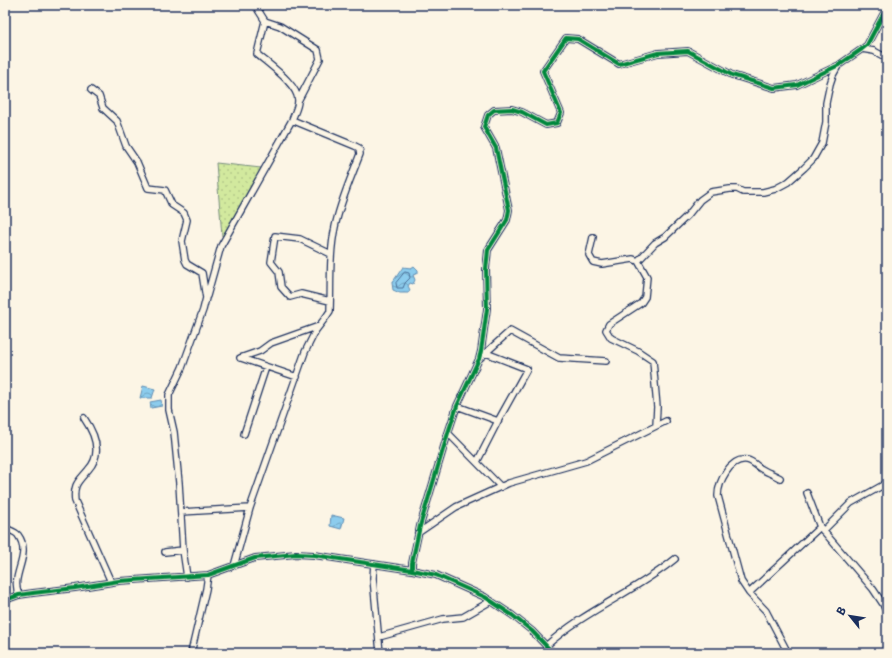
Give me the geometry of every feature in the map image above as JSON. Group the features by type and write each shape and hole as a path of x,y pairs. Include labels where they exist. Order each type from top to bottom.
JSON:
{"street":[{"path":"187,577 183,550 180,483 174,432 169,410 169,395 182,368 203,310 221,246 292,120 298,101 320,59 318,50 280,26 265,21 255,5"},
{"path":"412,570 418,533 448,432 457,406 479,359 487,309 486,269 488,250 507,220 509,210 496,148 484,127 488,115 494,110 512,109 522,112 546,125 558,123 561,113 543,71 566,38 578,39 619,64 658,53 688,51 732,75 774,88 797,85 840,65 867,45 885,10 884,5"},
{"path":"265,21 257,54 286,79 296,93 298,101"},
{"path":"862,49 874,51 887,58"},
{"path":"638,261 655,243 665,237 700,200 711,192 737,189 743,192 763,192 775,189 788,182 804,168 813,158 822,143 826,122 826,103 830,84 833,75 840,65"},
{"path":"91,90 99,96 103,108 117,121 126,146 137,162 148,188 164,190 172,205 184,213 187,220 182,241 185,260 188,264 202,273 206,298"},
{"path":"234,566 250,508 305,352 310,339 330,311 331,254 336,221 360,154 360,151 355,146 292,120"},
{"path":"330,301 301,294 290,297 280,287 279,272 271,262 275,236 300,240 331,254"},
{"path":"593,237 589,255 593,262 602,264 633,259 638,261 647,277 645,297 641,303 609,324 606,330 611,338 638,351 653,361 657,407 656,426"},
{"path":"297,377 240,358 260,351 271,342 320,326"},
{"path":"479,359 510,331 559,358 606,361"},
{"path":"477,462 527,368 486,353"},
{"path":"244,434 266,367"},
{"path":"457,406 498,421"},
{"path":"84,418 95,439 97,449 90,469 77,482 74,491 75,501 111,582"},
{"path":"418,533 456,507 501,487 586,461 666,421"},
{"path":"448,432 501,487"},
{"path":"780,478 753,463 743,460 735,464 727,471 719,487 719,500 739,576 749,592 766,611 788,653"},
{"path":"749,592 851,503 887,483"},
{"path":"806,493 822,529 873,589 883,604 887,614"},
{"path":"181,512 250,508"},
{"path":"5,528 18,535 24,550 16,588 19,595"},
{"path":"165,552 183,550"},
{"path":"5,600 19,595 111,582 208,575 256,558 296,554 314,555 436,575 473,591 491,601 523,623 553,653"},
{"path":"546,646 564,630 654,576 675,559"},
{"path":"374,564 373,578 380,653"},
{"path":"191,653 208,575"},
{"path":"379,637 443,619 463,618 491,601"}],"green space":[{"path":"216,163 261,168 257,180 226,234 222,236"}],"water":[{"path":"414,266 418,270 418,273 413,275 415,280 413,284 410,283 408,286 410,290 408,293 400,293 393,290 392,283 403,267 411,268"},
{"path":"143,386 155,389 152,398 140,398"},
{"path":"161,400 162,406 151,408 150,402"},
{"path":"331,515 344,518 341,529 330,526"}],"cycle path":[{"path":"412,570 412,563 420,526 448,433 457,406 479,359 481,351 487,309 486,269 488,250 507,220 509,210 496,148 484,127 488,115 494,110 512,109 522,112 546,125 557,123 561,113 543,71 566,38 578,39 619,64 658,53 688,51 732,75 774,88 797,85 839,65 867,45 885,11 884,5"},
{"path":"5,600 19,595 119,581 208,575 255,558 296,554 314,555 436,575 485,597 512,615 532,631 553,653"}]}
